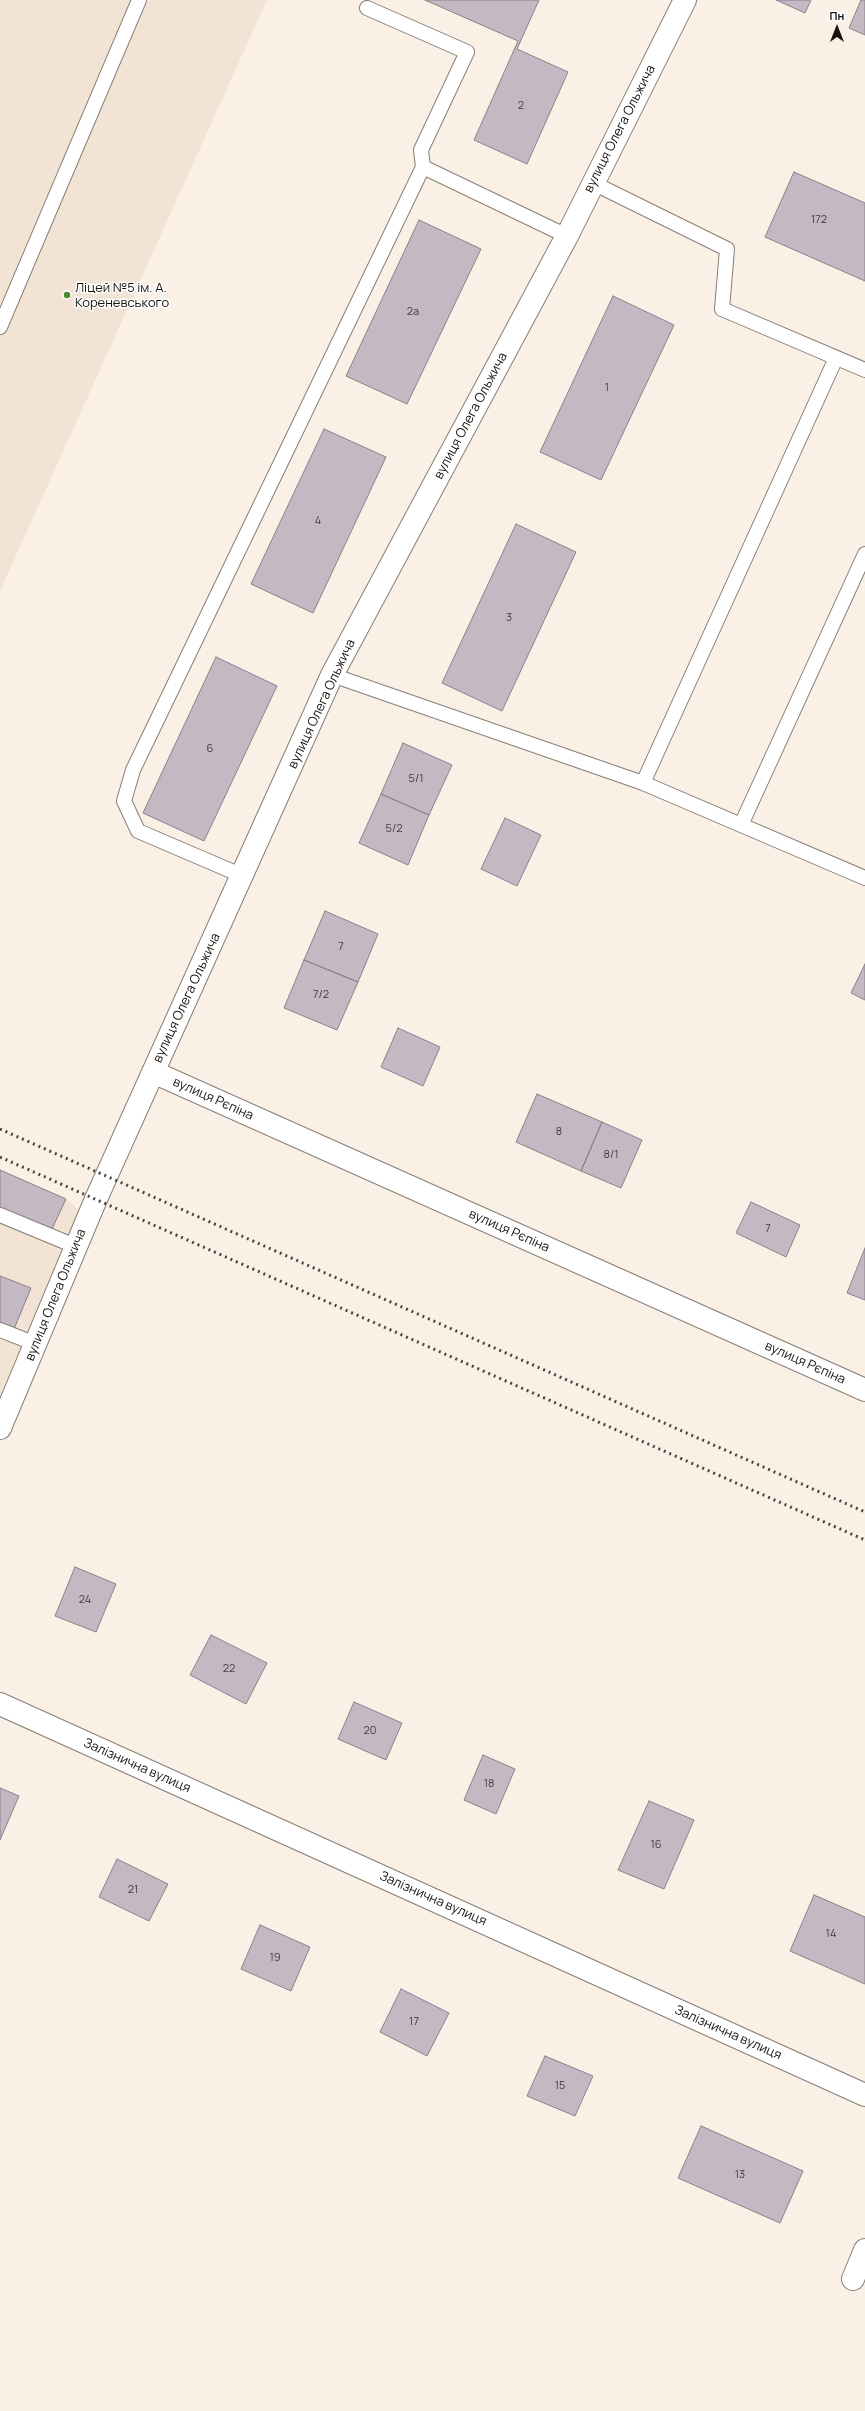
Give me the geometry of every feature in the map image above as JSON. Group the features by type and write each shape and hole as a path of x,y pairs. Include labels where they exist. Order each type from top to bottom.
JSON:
{"street":[{"name":"вулиця Олега Ольжича","path":"0,1428 36,1344 75,1246 243,876 332,675 567,236 685,0"},
{"name":"вулиця Рєпіна","path":"153,1072 865,1390"},
{"name":"Залізнична вулиця","path":"0,1704 865,2095"},
{"path":"853,2279 865,2250"}],"lane":[{"path":"0,327 140,0"},
{"path":"243,876 138,831 124,801 133,770 423,167 420,150 467,52 367,8"},
{"path":"423,167 567,236"},
{"path":"593,183 727,250 722,309 865,370"},
{"path":"643,783 836,358"},
{"path":"741,825 865,554"},
{"path":"332,675 643,783 865,878"},
{"path":"0,1215 75,1246"},
{"path":"0,1330 36,1344"}],"shaded area":[{"name":"Ліцей №5 ім. А. Кореневського","path":"0,0 267,0 0,591"},
{"path":"0,1170 66,1199 82,1213 0,1421"}],"building":[{"path":"425,0 539,0 517,49 568,72 527,164 474,140 518,41"},
{"path":"776,0 811,0 805,13"},
{"path":"861,0 865,0 865,35 849,28"},
{"path":"794,172 865,203 865,281 765,237"},
{"path":"419,220 481,249 407,404 346,376"},
{"path":"613,296 674,325 601,480 540,452"},
{"path":"324,429 386,457 313,613 251,584"},
{"path":"516,524 576,552 502,711 442,683"},
{"path":"216,657 277,686 204,841 143,813"},
{"path":"403,743 452,765 429,815 381,794"},
{"path":"381,794 429,815 408,865 359,843"},
{"path":"505,818 541,835 517,886 481,869"},
{"path":"325,911 378,934 358,982 304,960"},
{"path":"304,960 358,982 337,1030 284,1008"},
{"path":"865,964 865,1000 851,993"},
{"path":"398,1028 440,1047 423,1086 381,1067"},
{"path":"537,1094 602,1122 581,1171 516,1142"},
{"path":"602,1122 642,1140 621,1188 581,1171"},
{"path":"0,1170 66,1199 51,1231 0,1209"},
{"path":"751,1202 800,1225 786,1257 736,1233"},
{"path":"865,1248 865,1300 847,1293"},
{"path":"0,1276 31,1288 12,1334 0,1329"},
{"path":"75,1567 116,1584 96,1632 55,1616"},
{"path":"211,1635 267,1663 246,1704 190,1675"},
{"path":"354,1702 402,1723 386,1760 338,1739"},
{"path":"483,1755 515,1769 496,1814 464,1800"},
{"path":"0,1788 19,1796 0,1840"},
{"path":"649,1801 694,1820 664,1889 618,1870"},
{"path":"117,1859 168,1884 149,1921 99,1897"},
{"path":"814,1895 865,1917 865,1984 790,1951"},
{"path":"260,1925 310,1947 291,1991 241,1969"},
{"path":"401,1989 449,2013 427,2056 380,2032"},
{"path":"545,2056 593,2076 575,2116 527,2096"},
{"path":"701,2126 803,2171 780,2223 678,2178"}],"railway":[{"path":"0,1129 865,1512"},
{"path":"0,1157 865,1540"}],"place":[{"name":"Ліцей №5 ім. А. Кореневського","path":"67,295"}]}
